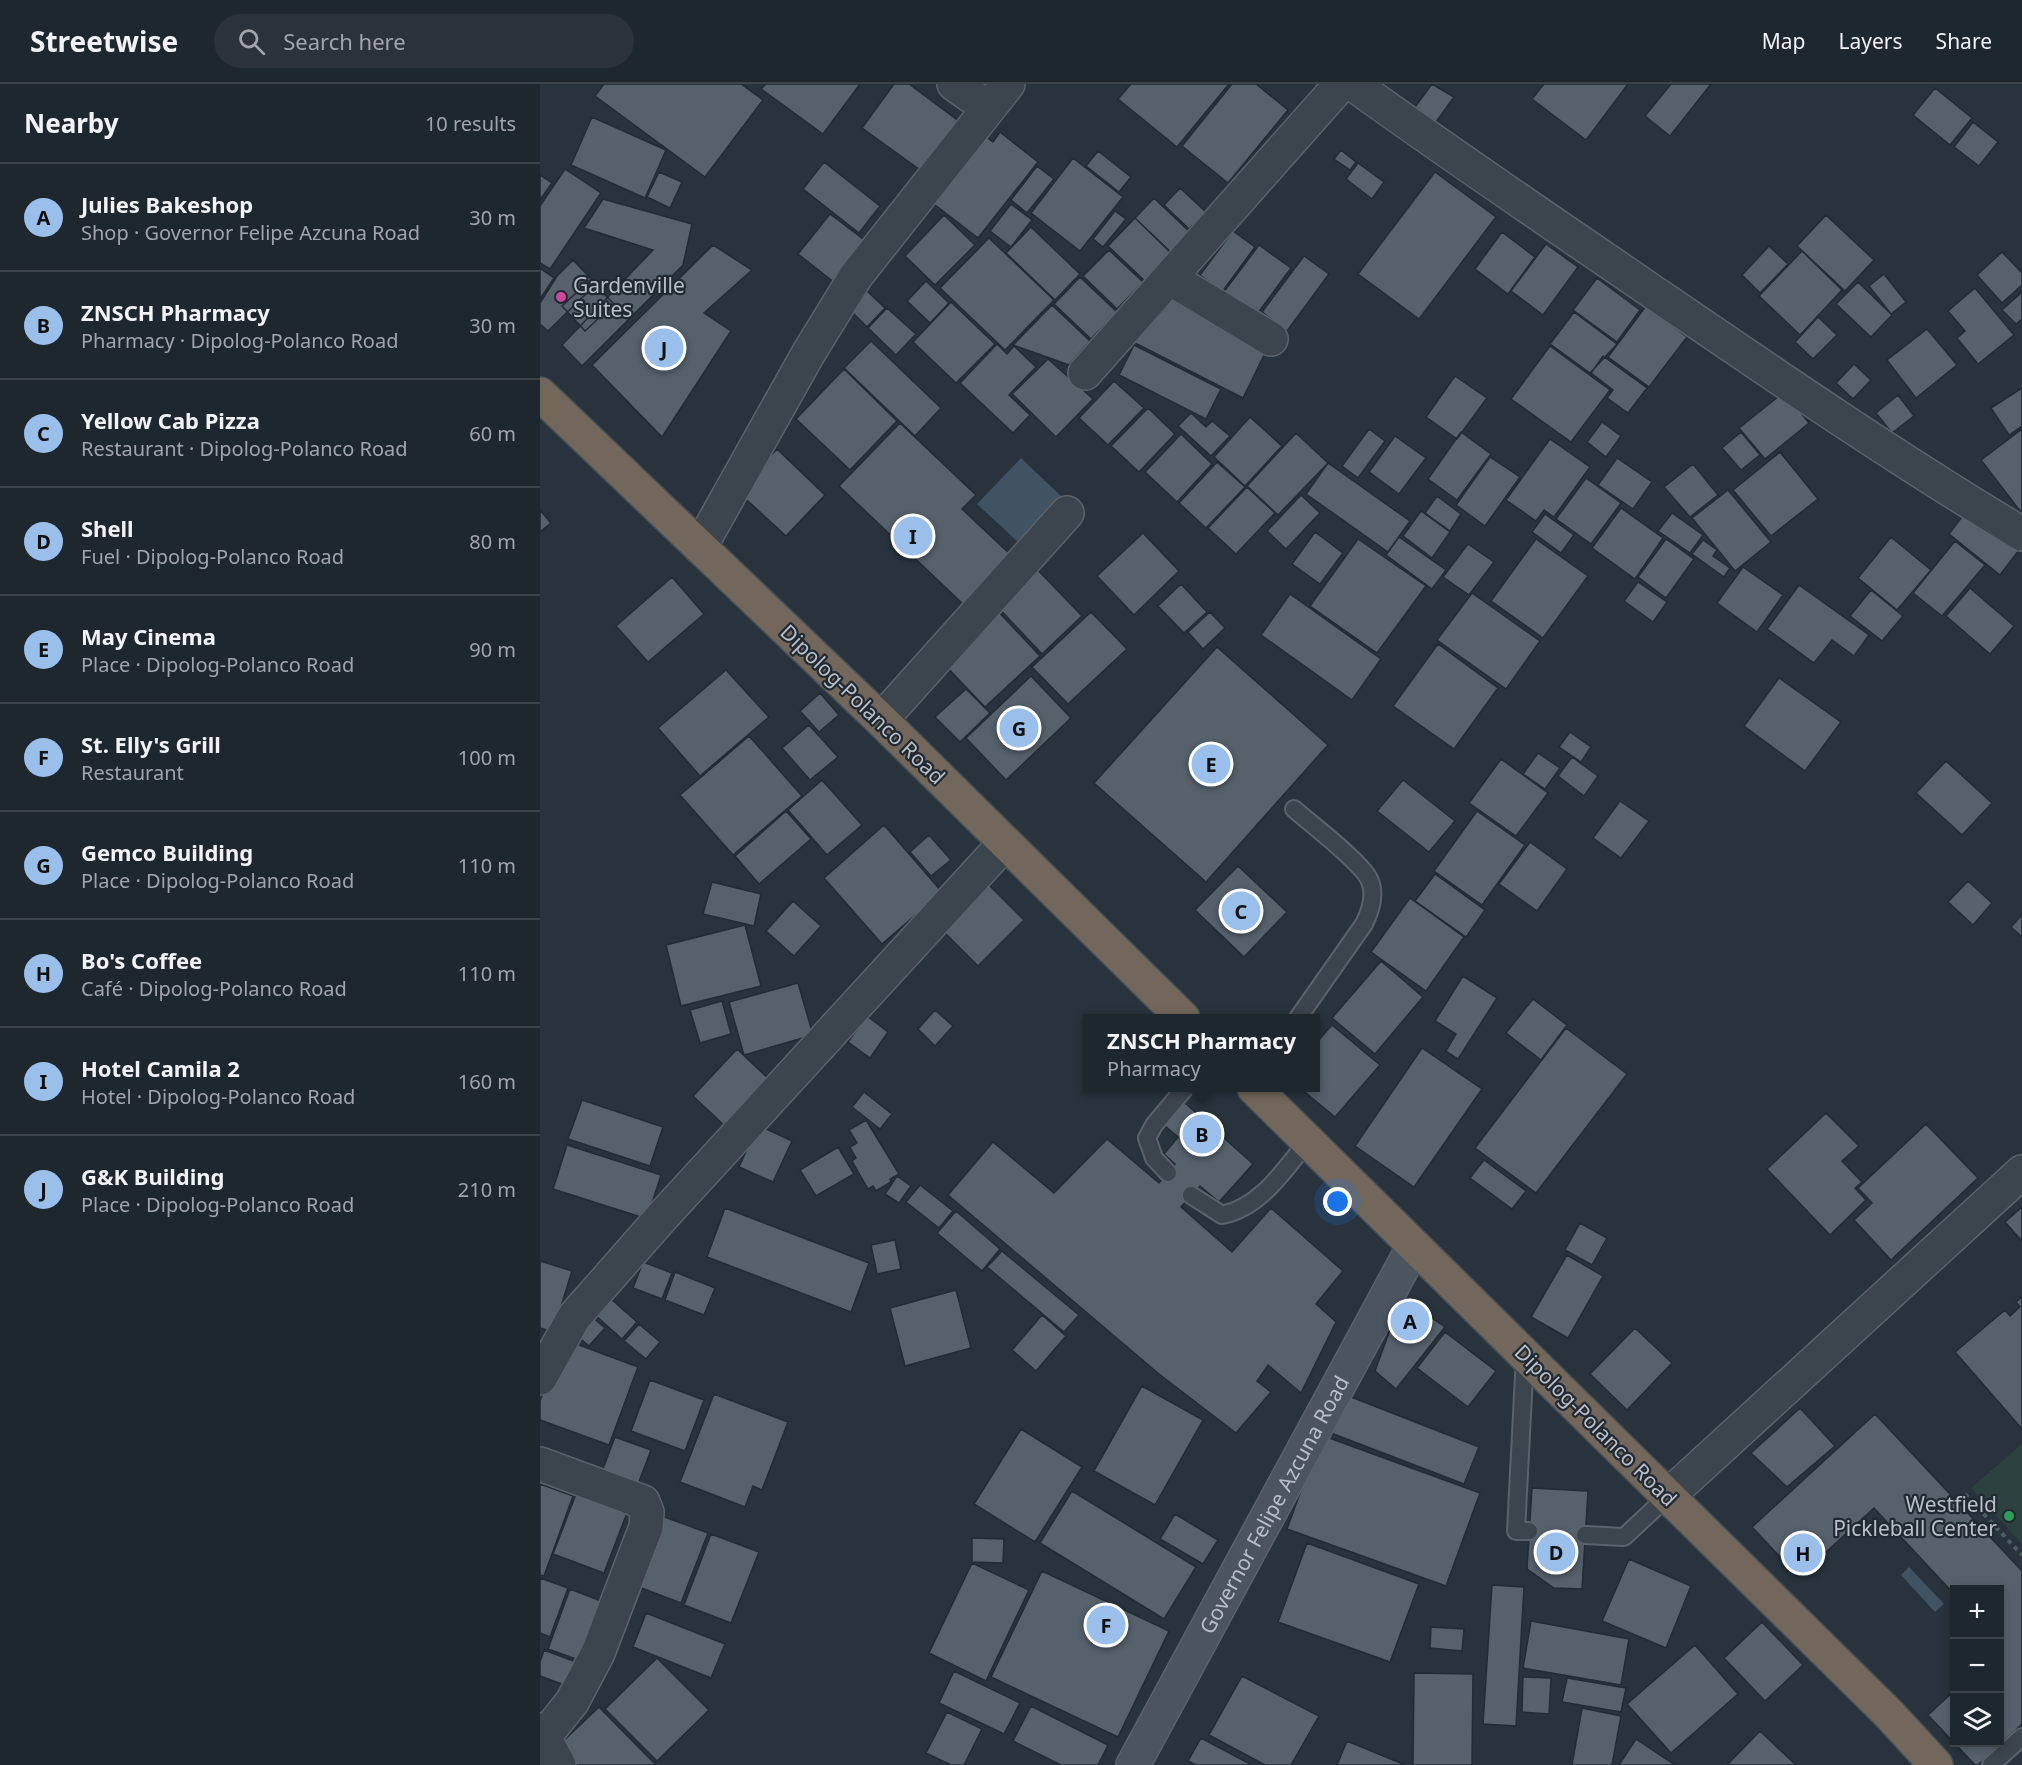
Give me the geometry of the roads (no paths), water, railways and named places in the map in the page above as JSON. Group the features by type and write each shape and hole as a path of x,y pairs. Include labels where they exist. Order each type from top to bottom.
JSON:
{"highway":[{"name":"Dipolog-Polanco Road","path":"540,394 881,720 1179,1014"},
{"name":"Dipolog-Polanco Road","path":"1258,1092 1889,1714 1936,1765"}],"street":[{"path":"700,547 813,345 856,276 998,96 954,84"},
{"path":"1085,373 1171,279 1341,84"},
{"path":"1353,84 1467,166 1748,357 1953,492 2022,534"},
{"path":"1171,279 1271,339"},
{"path":"881,720 1067,513"},
{"path":"540,1378 574,1317 662,1217 1005,843"},
{"path":"1668,1497 2022,1172"},
{"name":"Governor Felipe Azcuna Road","path":"1133,1765 1414,1246"},
{"path":"540,1464 643,1502 647,1512 646,1527 598,1653 572,1702 542,1733 559,1765"}],"lane":[{"path":"1294,809 1358,866 1369,879 1372,896 1370,911 1364,924 1301,1014"},
{"path":"1168,1173 1154,1158 1147,1138 1154,1125 1182,1092"},
{"path":"1191,1195 1222,1215 1237,1212 1263,1194 1308,1141"},
{"path":"1525,1355 1516,1531 1529,1531"},
{"path":"1585,1535 1624,1537 1668,1497"},
{"path":"1991,1765 2022,1737"}],"water":[{"path":"1021,458 1063,498 1019,543 977,504"},
{"path":"1909,1567 1944,1604 1935,1612 1901,1575"}],"place":[{"name":"Gardenville Suites","path":"561,297"},
{"name":"G&K Building","path":"664,348"},
{"name":"Hotel Camila 2","path":"913,536"},
{"name":"Gemco Building","path":"1019,728"},
{"name":"May Cinema","path":"1211,764"},
{"name":"Yellow Cab Pizza","path":"1241,911"},
{"name":"ZNSCH Pharmacy","path":"1202,1134"},
{"name":"Julies Bakeshop","path":"1410,1321"},
{"name":"Westfield Pickleball Center","path":"2009,1516"},
{"name":"Shell","path":"1556,1552"},
{"name":"Bo's Coffee","path":"1803,1553"},
{"name":"St. Elly's Grill","path":"1106,1625"}]}
